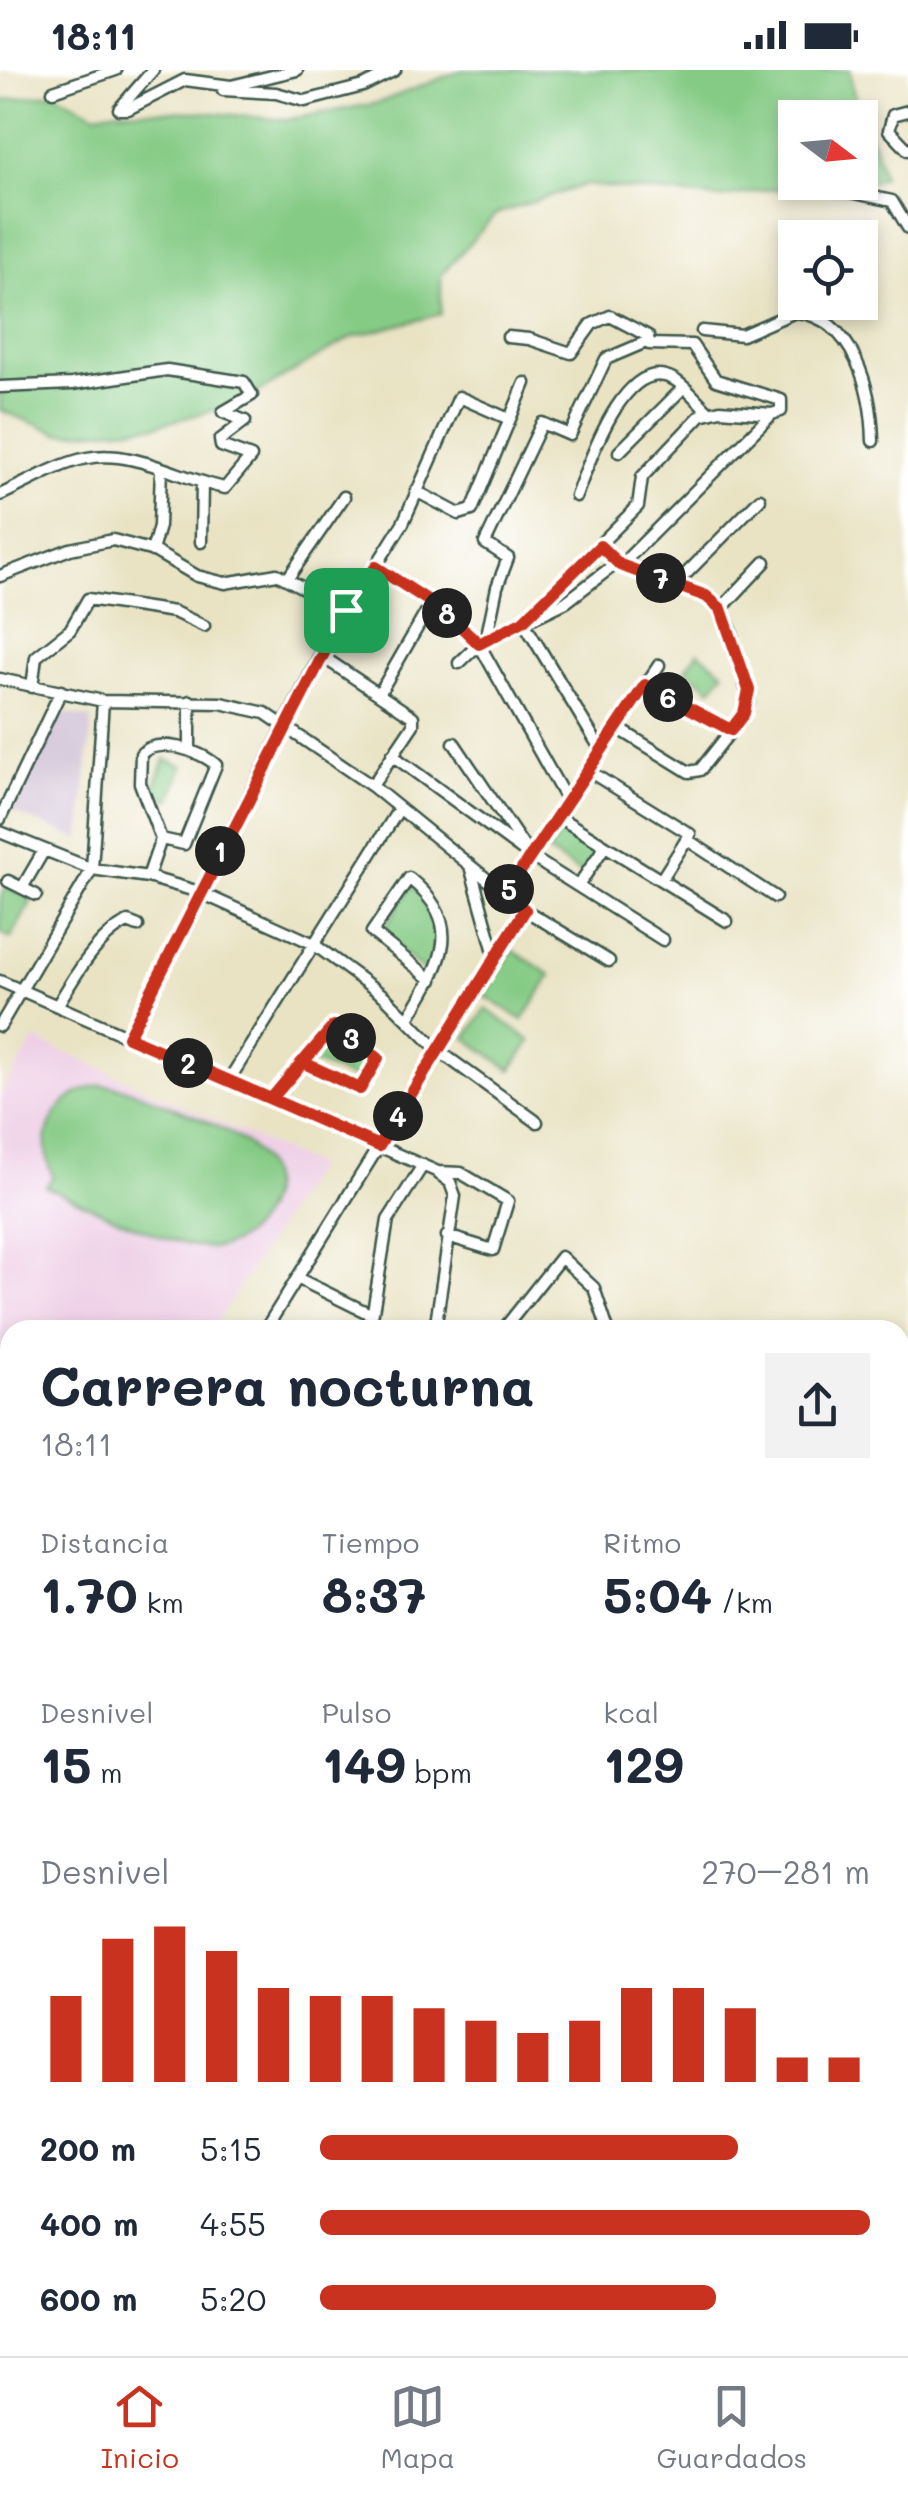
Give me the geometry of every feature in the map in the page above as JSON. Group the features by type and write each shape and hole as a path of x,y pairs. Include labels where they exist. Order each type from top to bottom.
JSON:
{"street":[{"path":"52,90 116,70"},
{"path":"153,70 119,109 128,109 172,83 215,82 231,86 297,70"},
{"path":"215,82 227,92 276,92 305,101 363,86 395,70"},
{"path":"908,111 893,115 889,122 889,130 908,150"},
{"path":"878,198 892,201 908,228"},
{"path":"702,331 742,336 794,312 824,325 857,360 871,399 873,441"},
{"path":"508,338 529,338 571,353 600,317 610,316 648,336 646,342"},
{"path":"482,642 508,558 486,543 542,423 570,435 606,359 614,352 646,342 692,345 716,380 781,400 781,412 772,414 708,411 683,388 660,376 630,387 612,412 576,496"},
{"path":"0,388 72,384 168,370 244,382 251,390 250,400 223,412 244,419 244,423 219,443 251,457 227,487 124,458 86,458 0,495"},
{"path":"416,491 466,514 525,383"},
{"path":"618,452 683,388"},
{"path":"128,1037 320,655 376,567 416,491 459,397 508,419"},
{"path":"523,621 638,506 642,477 708,411"},
{"path":"459,664 482,642 566,602 608,568 620,565 772,414"},
{"path":"152,551 159,526 161,468"},
{"path":"201,542 202,482"},
{"path":"288,578 344,497"},
{"path":"676,584 760,499"},
{"path":"0,576 100,540 152,551 196,576 225,583 263,574 288,578 346,610"},
{"path":"600,546 620,565 706,596 721,609 749,690 744,713 694,772 616,726"},
{"path":"721,609 765,562"},
{"path":"376,567 432,602 482,642 567,801"},
{"path":"32,687 36,658 70,630 88,600 174,612 204,626"},
{"path":"378,694 432,602"},
{"path":"523,621 600,750"},
{"path":"320,655 412,717 413,724 372,786"},
{"path":"506,893 659,665"},
{"path":"0,678 103,701 243,705 285,724 372,786 525,910 609,960"},
{"path":"645,685 731,730"},
{"path":"0,819 60,691"},
{"path":"0,1026 92,869 103,701"},
{"path":"190,701 190,749"},
{"path":"454,743 530,856"},
{"path":"148,877 160,839 140,783 141,754 152,747 190,749 216,765 184,844 160,839"},
{"path":"392,755 530,856 662,940"},
{"path":"587,770 690,834 661,880"},
{"path":"229,1080 399,809"},
{"path":"556,816 728,921"},
{"path":"0,832 92,869 148,877 200,892 312,943 359,976 439,1051 537,1122"},
{"path":"686,840 775,896"},
{"path":"578,886 605,846"},
{"path":"22,888 43,852"},
{"path":"470,865 496,959"},
{"path":"408,1019 432,980 445,936 440,913 430,895 409,878 372,932 432,980"},
{"path":"8,881 36,895"},
{"path":"272,1320 525,910"},
{"path":"57,1006 80,968 116,930 128,922 138,926"},
{"path":"0,982 438,1172 461,1173 508,1201 493,1250 447,1236"},
{"path":"271,1099 302,1062 334,1026 378,1058 360,1089 302,1062"},
{"path":"371,1320 388,1220 422,1165"},
{"path":"436,1320 454,1190 438,1172"},
{"path":"514,1320 561,1257 594,1288 605,1320"},
{"path":"296,1278 372,1314"}],"shaded area":[{"path":"55,711 92,719 80,840 11,811"},
{"path":"35,1039 316,1166 218,1320 0,1320 0,1095"}],"green space":[{"path":"462,70 850,70 855,100 778,100 778,189 719,198 584,185 496,214 441,275 441,314 352,337 238,404 154,426 60,434 0,410 0,101 54,93 96,114 116,110 203,112 285,120 378,103"},
{"path":"698,652 724,672 711,689 686,669"},
{"path":"165,759 183,766 170,800 152,793"},
{"path":"561,831 595,853 582,874 548,852"},
{"path":"7,886 32,900 11,938 0,932 0,898"},
{"path":"412,886 429,905 438,928 438,952 428,975 381,933"},
{"path":"512,950 551,975 523,1020 483,995"},
{"path":"486,1009 531,1041 511,1070 466,1038"},
{"path":"331,1033 369,1061 357,1080 312,1062"},
{"path":"101,1085 129,1090 193,1115 250,1147 263,1162 270,1179 269,1199 253,1227 225,1246 195,1246 152,1233 46,1187 53,1176 46,1146 53,1118 72,1097"}],"route":[{"path":"346,610 128,1037 271,1099 302,1062 360,1089 378,1058 334,1026 307,1055 271,1099 379,1146 525,910 506,893 645,685 731,730 744,713 749,690 731,630 715,602 620,565 600,546 523,621 479,644 446,612 376,567 346,610"}]}
